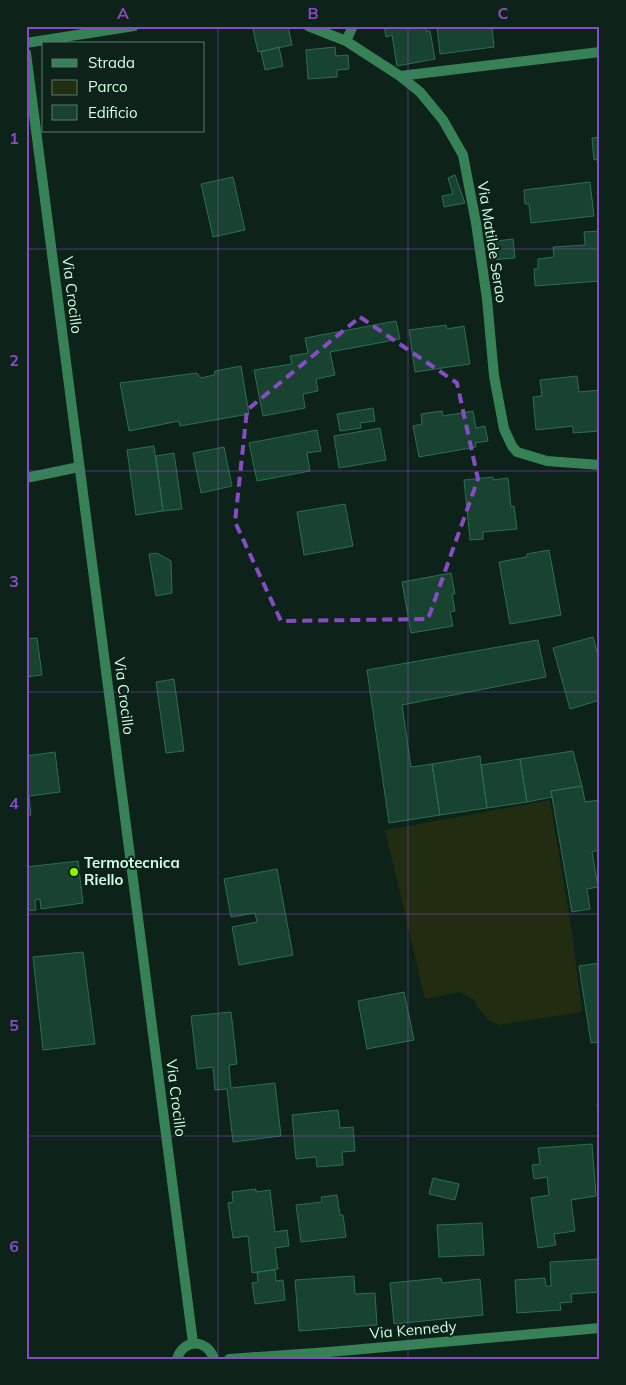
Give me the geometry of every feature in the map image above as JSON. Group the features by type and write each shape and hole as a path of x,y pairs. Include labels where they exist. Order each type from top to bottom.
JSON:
{"street":[{"path":"26,43 134,26"},
{"name":"Via Matilde Serao","path":"308,26 346,41 400,76 420,92 443,120 463,155 476,223 487,299 494,376 504,429 512,446 517,452 547,462 600,465"},
{"path":"346,41 353,26"},
{"path":"400,76 600,52"},
{"name":"Via Crocillo","path":"26,53 193,1343"},
{"path":"26,478 79,467"},
{"name":"Via Kennedy","path":"229,1359 329,1356 600,1328"},
{"path":"177,1359 181,1349 193,1343 205,1345 214,1359"}],"highlighted area":[{"path":"360,317 457,383 478,479 428,619 281,621 235,522 247,410"}],"green space":[{"path":"550,800 572,933 582,1012 499,1025 489,1021 474,1000 460,992 425,999 385,830"}],"building":[{"path":"257,26 288,26 292,45 258,52 253,29 257,28"},
{"path":"384,26 426,26 426,31 430,31 435,59 397,66 392,35 386,37"},
{"path":"437,26 492,26 494,47 440,54"},
{"path":"279,47 283,66 265,70 261,52"},
{"path":"335,47 336,56 348,55 349,69 337,70 337,77 308,79 306,50"},
{"path":"600,137 600,159 594,160 592,138"},
{"path":"455,175 465,203 444,207 442,196 453,194 448,178"},
{"path":"233,177 245,230 213,237 201,184"},
{"path":"590,182 594,216 531,223 529,204 525,204 524,190"},
{"path":"600,231 600,281 535,286 534,269 538,269 538,259 554,257 553,247 585,245 584,232"},
{"path":"513,239 515,258 490,260 488,242"},
{"path":"396,321 400,339 330,352 335,375 316,379 318,391 303,394 305,408 263,416 254,370 292,364 290,356 308,353 305,338"},
{"path":"446,325 447,329 464,326 470,364 415,372 409,330"},
{"path":"241,366 249,414 180,426 179,421 129,431 120,383 197,373 201,378 214,375 215,371"},
{"path":"577,376 579,392 600,390 600,431 573,433 573,426 536,430 533,397 542,396 540,380"},
{"path":"373,408 375,421 360,423 361,428 340,431 337,414"},
{"path":"442,411 443,416 473,411 476,428 485,426 488,441 475,443 476,447 419,457 413,426 422,424 421,414"},
{"path":"380,428 386,460 339,468 334,436"},
{"path":"317,430 321,451 307,453 310,471 257,481 249,443"},
{"path":"154,446 163,511 136,515 127,450"},
{"path":"224,447 232,486 201,493 193,453"},
{"path":"174,453 182,509 163,511 156,456"},
{"path":"493,477 493,480 508,478 511,507 514,506 517,529 483,532 483,539 470,540 464,480"},
{"path":"345,504 353,546 304,555 297,512"},
{"path":"549,550 561,615 510,624 499,562 527,557 527,554"},
{"path":"157,553 171,561 172,593 156,596 149,554"},
{"path":"451,573 455,594 452,594 455,611 450,612 453,626 411,633 402,582"},
{"path":"593,637 600,663 600,700 570,709 553,648"},
{"path":"37,638 42,675 26,677 26,639"},
{"path":"538,640 546,677 402,705 411,767 432,764 440,815 389,823 367,670"},
{"path":"174,679 184,751 166,753 156,682"},
{"path":"573,751 582,786 551,791 552,797 527,802 520,759"},
{"path":"55,752 60,792 29,796 31,815 26,816 26,756"},
{"path":"480,756 487,808 440,815 432,764"},
{"path":"520,759 527,802 487,808 481,765"},
{"path":"582,786 585,802 600,800 600,850 592,852 598,887 587,889 590,909 572,912 551,791"},
{"path":"78,861 83,903 41,909 40,899 35,900 36,910 26,911 26,867"},
{"path":"277,869 293,955 239,965 232,927 257,922 255,913 231,917 224,879"},
{"path":"83,952 95,1044 43,1050 33,957"},
{"path":"600,963 600,1042 591,1043 579,966"},
{"path":"404,992 414,1040 367,1049 358,1001"},
{"path":"231,1012 237,1064 229,1065 231,1088 275,1083 281,1136 233,1142 227,1089 215,1090 213,1067 197,1069 191,1016"},
{"path":"597,1104 600,1104 600,1123"},
{"path":"338,1110 340,1128 353,1127 355,1151 342,1152 343,1165 317,1167 316,1157 296,1159 292,1115"},
{"path":"592,1144 596,1196 571,1200 575,1231 554,1234 556,1245 538,1248 531,1198 549,1195 547,1177 534,1179 532,1165 540,1164 538,1148"},
{"path":"433,1178 459,1184 455,1200 429,1194"},
{"path":"256,1189 256,1192 270,1190 275,1232 287,1230 289,1246 275,1248 278,1269 252,1273 248,1236 233,1238 228,1203 233,1202 232,1192"},
{"path":"337,1195 340,1215 343,1215 346,1237 301,1242 296,1205 322,1202 321,1197"},
{"path":"482,1223 484,1255 439,1257 437,1225"},
{"path":"600,1259 600,1292 571,1294 572,1302 560,1303 561,1310 517,1313 515,1280 545,1278 546,1286 551,1286 550,1262"},
{"path":"275,1270 276,1281 283,1280 285,1300 255,1304 252,1283 258,1282 257,1272"},
{"path":"354,1276 355,1294 375,1293 377,1325 299,1331 295,1280"},
{"path":"441,1278 442,1283 480,1279 483,1315 394,1324 390,1283"}],"place":[{"name":"Termotecnica Riello","path":"74,872"}]}
